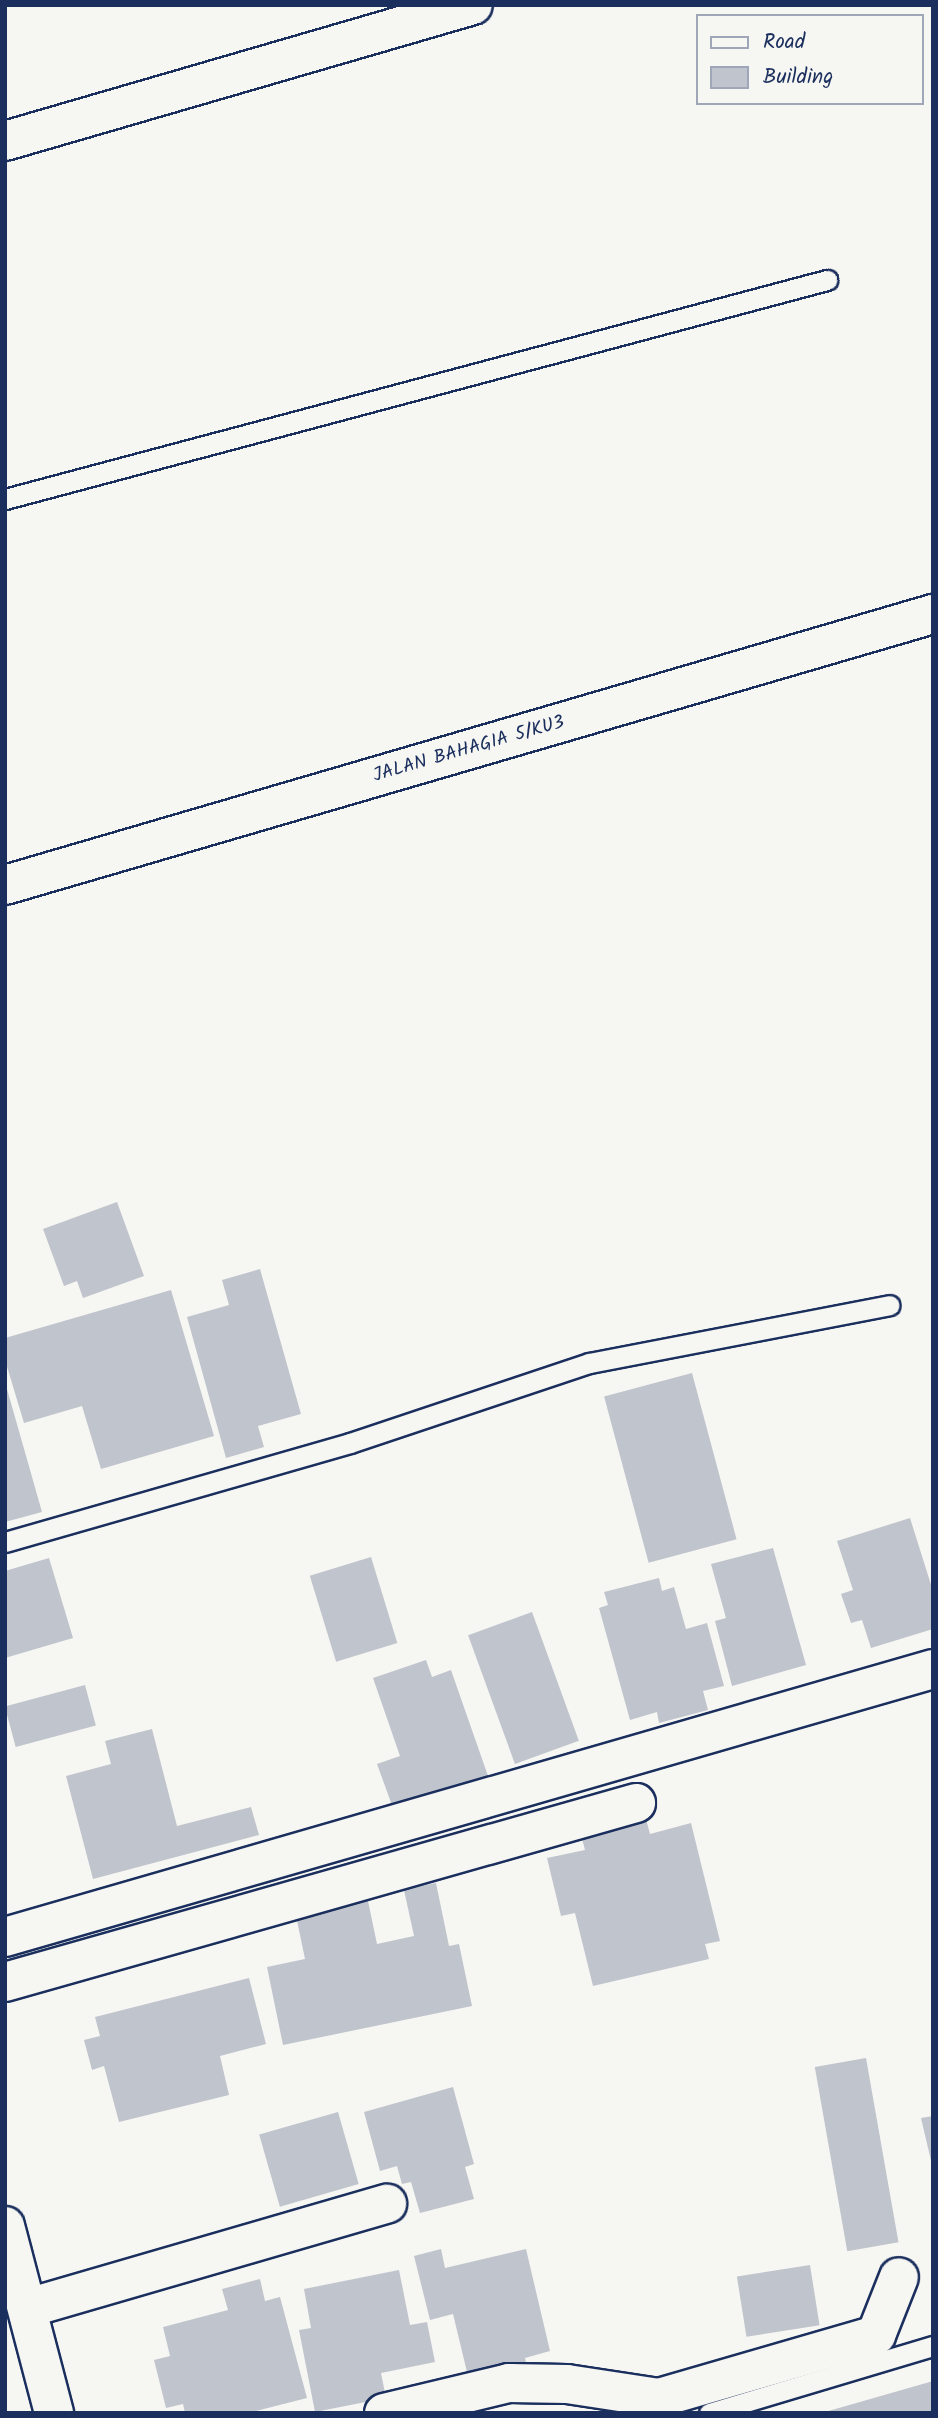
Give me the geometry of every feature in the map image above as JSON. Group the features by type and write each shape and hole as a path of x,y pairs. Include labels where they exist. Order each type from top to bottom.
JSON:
{"street":[{"path":"5,141 473,5"},
{"name":"JALAN BAHAGIA 5/KU3","path":"5,885 933,614"},
{"path":"5,1937 933,1669"},
{"path":"5,1982 636,1803"},
{"path":"28,2308 387,2204"},
{"path":"5,2226 54,2413"},
{"path":"384,2413 509,2383 567,2384 659,2398 876,2335 899,2277"}],"lane":[{"path":"5,499 827,279"},
{"path":"5,1542 350,1443 589,1363 890,1305"},
{"path":"709,2413 933,2346"}],"building":[{"path":"117,1202 144,1276 83,1298 77,1281 64,1286 43,1229"},
{"path":"260,1269 301,1414 258,1426 264,1447 226,1458 187,1317 229,1305 222,1280"},
{"path":"171,1290 214,1436 101,1469 82,1406 24,1423 5,1360 5,1338"},
{"path":"692,1373 737,1539 649,1563 604,1397"},
{"path":"5,1382 42,1512 5,1522"},
{"path":"910,1518 933,1591 933,1629 871,1648 862,1620 851,1623 841,1594 853,1590 837,1541"},
{"path":"773,1548 806,1665 732,1686 715,1621 726,1618 711,1564"},
{"path":"371,1557 397,1643 336,1662 310,1576"},
{"path":"49,1558 73,1638 5,1658 5,1571"},
{"path":"659,1578 662,1591 674,1587 686,1629 707,1623 724,1686 703,1691 708,1710 659,1723 657,1712 630,1720 599,1608 608,1605 604,1592"},
{"path":"532,1612 579,1741 515,1764 468,1635"},
{"path":"426,1660 432,1677 451,1670 488,1776 393,1808 377,1764 400,1756 373,1678"},
{"path":"85,1685 96,1726 16,1747 5,1706"},
{"path":"152,1729 177,1826 251,1807 259,1835 93,1879 66,1776 111,1764 105,1741"},
{"path":"646,1819 650,1834 691,1823 720,1941 705,1944 709,1959 593,1986 575,1913 561,1916 547,1858 585,1850 581,1835"},
{"path":"436,1883 449,1946 459,1944 472,2006 283,2045 267,1967 305,1959 296,1916 368,1901 377,1944 414,1936 404,1890"},
{"path":"249,1978 266,2044 220,2056 229,2095 119,2122 104,2066 92,2070 84,2040 100,2036 95,2017"},
{"path":"866,2058 898,2242 847,2251 815,2067"},
{"path":"453,2087 474,2164 465,2167 474,2199 420,2213 411,2182 402,2184 397,2166 380,2171 364,2112"},
{"path":"338,2112 359,2184 280,2207 259,2135"},
{"path":"933,2116 933,2165 932,2165 921,2118"},
{"path":"441,2249 445,2268 526,2249 550,2351 525,2358 527,2367 477,2379 475,2370 467,2372 453,2314 430,2320 414,2256"},
{"path":"810,2265 820,2325 746,2337 737,2277"},
{"path":"399,2270 410,2325 427,2322 435,2362 381,2373 386,2398 315,2412 299,2330 311,2328 304,2289"},
{"path":"260,2279 265,2301 280,2297 307,2398 248,2413 185,2413 183,2404 166,2408 154,2360 170,2356 163,2327 228,2310 222,2289"},
{"path":"933,2381 933,2413 825,2413 825,2412"}]}
